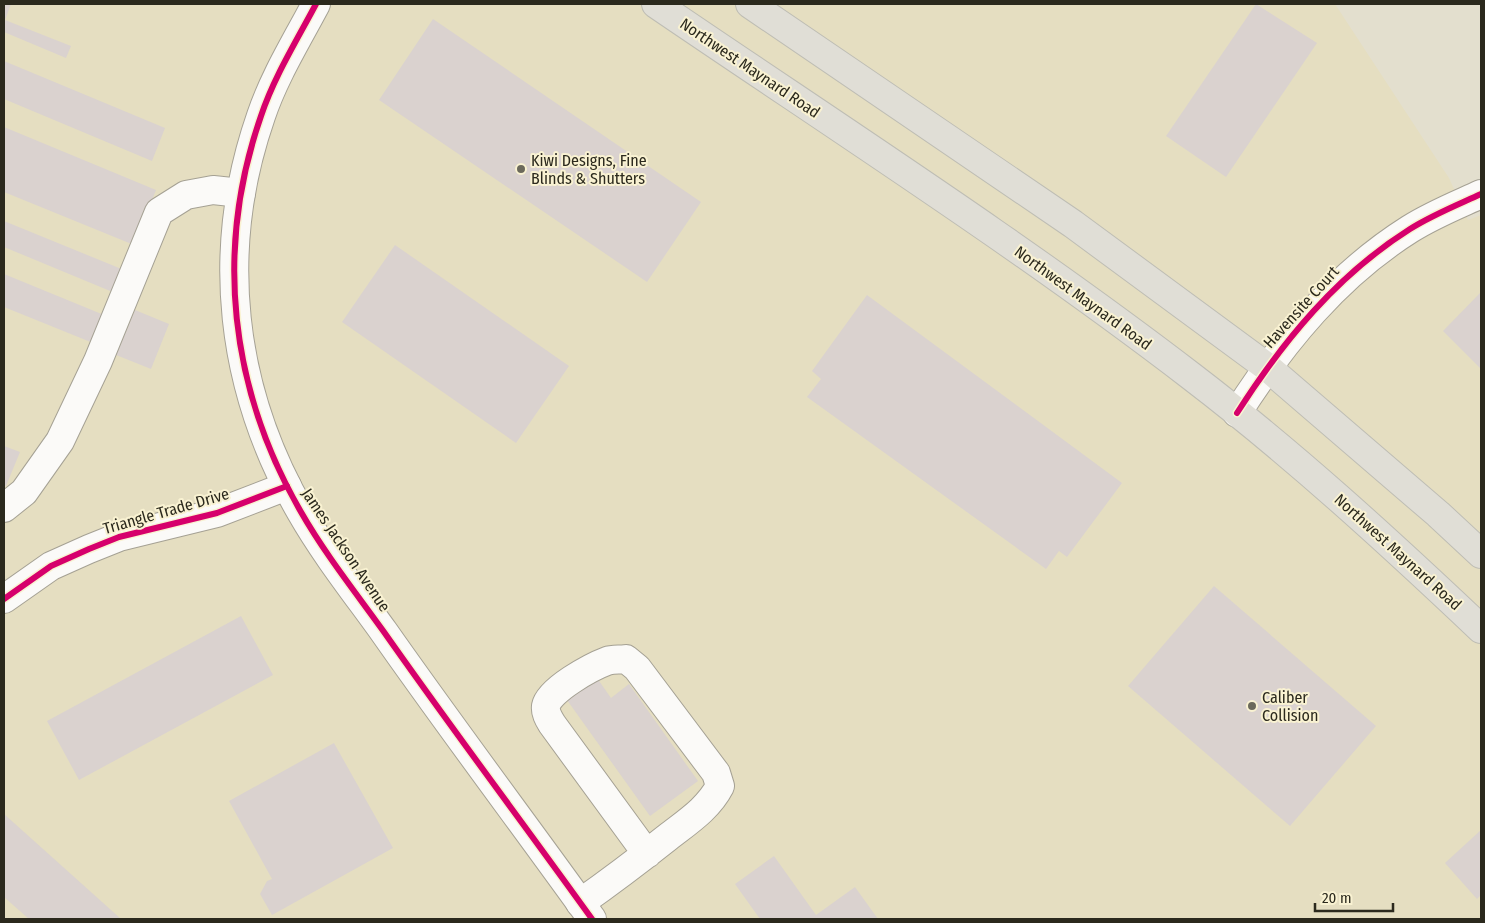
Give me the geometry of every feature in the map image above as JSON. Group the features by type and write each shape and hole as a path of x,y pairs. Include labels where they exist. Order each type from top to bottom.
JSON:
{"main road":[{"name":"Northwest Maynard Road","path":"656,4 1060,280 1237,413 1392,545 1481,629"},
{"path":"750,4 1073,224 1267,367 1438,514 1481,554"}],"street":[{"name":"James Jackson Avenue","path":"316,4 277,78 262,114 248,157 241,193 233,256 234,301 240,345 250,391 261,426 287,486 302,513 340,569 586,911"},
{"path":"4,508 24,492 60,441 98,361 158,212 186,195 212,190 241,193"},
{"name":"Havensite Court","path":"1237,413 1267,367 1325,299 1354,270 1410,229 1440,212 1481,194"},
{"name":"Triangle Trade Drive","path":"4,599 51,566 119,537 217,513 287,486"},
{"path":"586,911 647,854 703,809 714,797 720,786 716,773 637,668 626,659 609,660 592,668 553,693 546,704 546,712 552,724 647,854"}],"shaded area":[{"path":"4,4 1335,4 1449,178 1468,220 1481,215 1481,919 4,919"}],"building":[{"path":"4,4 11,4 5,20 71,46 66,58 4,32"},
{"path":"1256,4 1317,43 1226,177 1166,136"},
{"path":"433,19 701,202 647,282 379,100"},
{"path":"4,61 165,128 152,161 4,99"},
{"path":"4,127 156,190 134,245 4,192"},
{"path":"4,221 124,270 115,293 4,247"},
{"path":"395,245 569,366 516,443 342,322"},
{"path":"4,274 104,315 93,343 4,307"},
{"path":"1481,292 1481,369 1443,331"},
{"path":"867,295 1122,483 1067,557 1059,551 1046,569 807,397 821,379 812,371"},
{"path":"135,310 169,324 151,369 116,355"},
{"path":"4,446 20,452 6,486 4,485"},
{"name":"Caliber Collision","path":"1214,586 1376,726 1290,826 1128,686"},
{"path":"241,616 273,675 79,780 47,721"},
{"path":"597,678 611,698 629,684 698,781 650,816 567,700"},
{"path":"334,743 393,848 272,915 260,894 267,881 272,879 229,801"},
{"path":"4,814 121,919 29,919 4,897"},
{"path":"1481,830 1481,895 1477,899 1445,863"},
{"path":"774,856 816,915 855,887 878,919 760,919 735,884"}],"cycle path":[{"path":"316,4 266,101 246,167 237,218 234,268 237,318 245,368 258,417 277,465 301,512 320,543 592,919"},
{"path":"1237,413 1273,360 1313,311 1335,288 1383,247 1410,229 1445,210 1481,194"},
{"path":"4,599 51,566 119,537 217,513 287,486"}],"place":[{"name":"Kiwi Designs, Fine Blinds & Shutters","path":"521,169"},
{"name":"Caliber Collision","path":"1252,706"}]}
